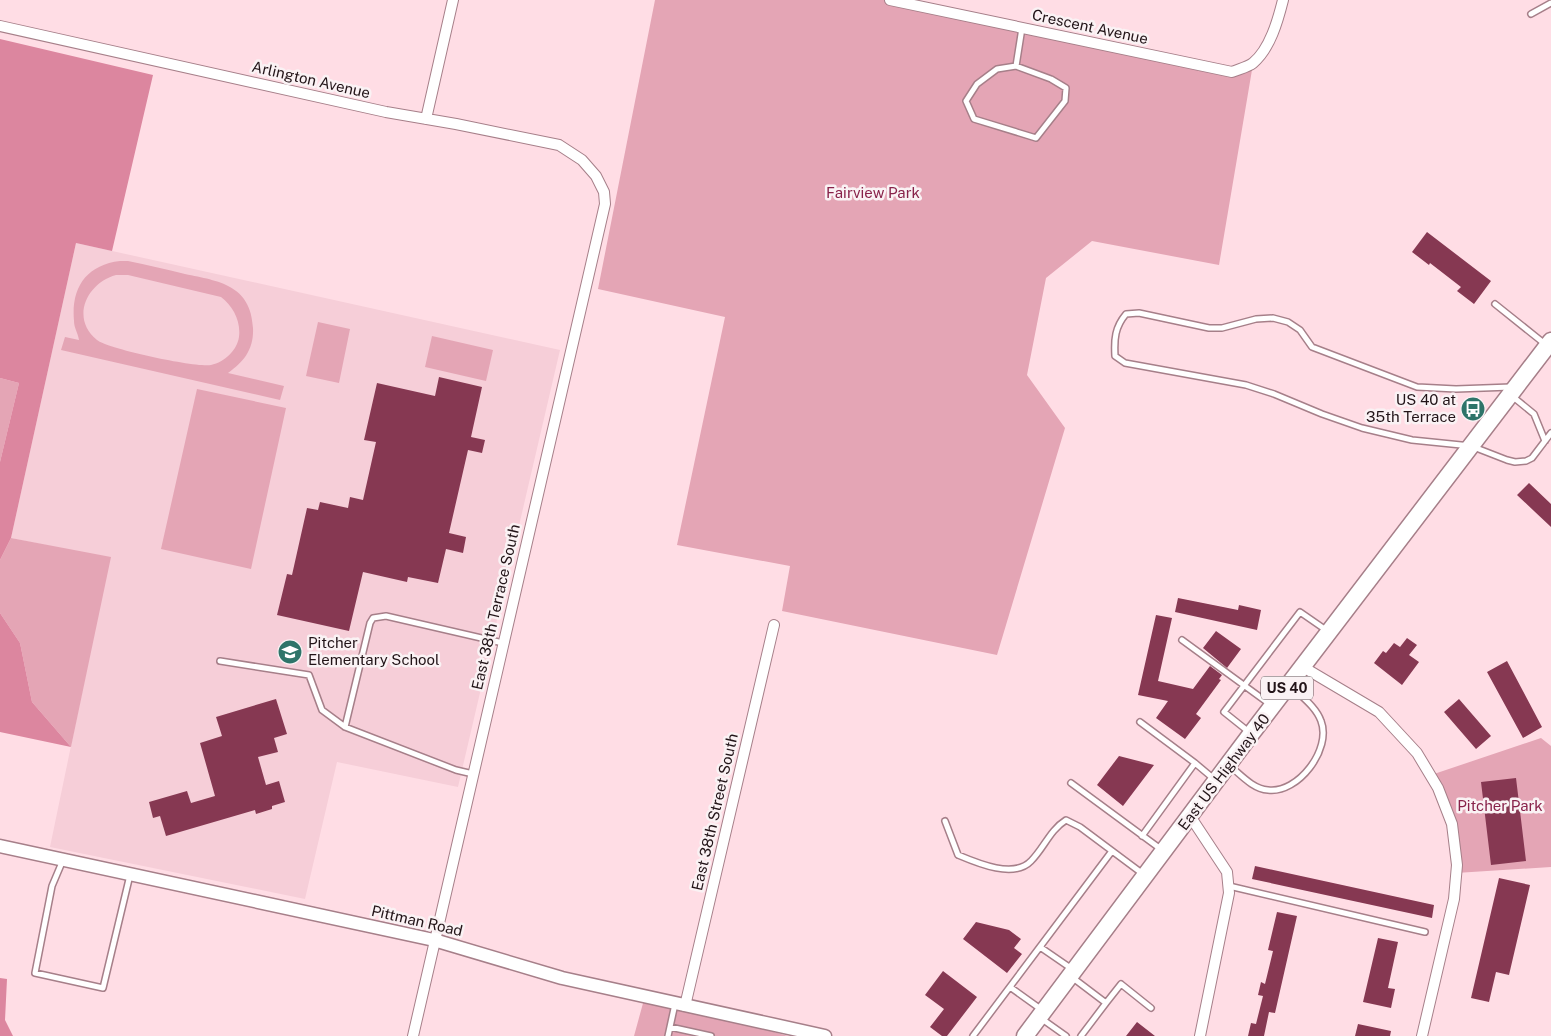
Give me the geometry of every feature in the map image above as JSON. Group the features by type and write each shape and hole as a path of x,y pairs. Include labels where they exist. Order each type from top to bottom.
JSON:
{"main road":[{"name":"East US Highway 40","path":"1025,1036 1229,766 1251,734 1549,344"}],"street":[{"path":"426,119 453,0"},
{"name":"Crescent Avenue","path":"890,0 1232,72 1253,64 1259,56 1276,29 1283,0"},
{"name":"Arlington Avenue","path":"0,26 386,112 559,145 582,160 601,185"},
{"name":"East 38th Terrace South","path":"413,1036 605,204 601,185"},
{"name":"East 38th Street South","path":"680,1005 774,625"},
{"path":"1303,667 1379,712 1418,754 1438,788 1452,824 1456,865 1454,899 1422,1036"},
{"path":"1190,816 1227,872 1229,893 1200,1036"},
{"name":"Pittman Road","path":"0,846 434,940 562,978 817,1035"}],"lane":[{"path":"1531,14 1551,3"},
{"path":"1016,66 1022,28"},
{"path":"1016,66 1051,79 1066,88 1066,101 1036,138 974,119 966,101 977,84 997,69 1016,66"},
{"path":"1495,304 1549,344"},
{"path":"1545,441 1534,414 1513,391 1417,387 1312,347 1300,330 1288,322 1273,318 1256,319 1222,328 1209,328 1139,313 1126,314 1119,322 1114,339 1115,356 1125,363 1246,385 1362,428 1412,440 1471,446 1507,460 1520,462 1532,458 1545,441 1551,433"},
{"path":"1251,734 1224,712 1300,612 1329,632"},
{"path":"345,727 370,623 373,618 386,616 503,643"},
{"path":"1182,640 1273,706"},
{"path":"220,661 309,675 322,710 345,727 456,770 473,774"},
{"path":"1229,766 1258,788 1268,790 1285,789 1307,771 1320,751 1323,727 1313,708 1289,684"},
{"path":"1140,722 1217,782"},
{"path":"1142,836 1195,763"},
{"path":"1071,783 1164,851"},
{"path":"945,821 958,855 994,869 1021,867 1030,862 1057,826 1066,820 1080,827 1146,876"},
{"path":"973,1036 1112,851"},
{"path":"63,860 52,886 35,973 103,988 130,874"},
{"path":"1228,886 1425,932"},
{"path":"1040,947 1106,1003"},
{"path":"1081,1036 1121,984 1151,1008"},
{"path":"1010,987 1066,1036"},
{"path":"668,1036 680,1005"},
{"path":"670,1027 711,1036"}],"shaded area":[{"path":"0,39 153,75 112,251 76,243 11,538 0,560 0,462 19,383 0,378"},
{"name":"Pitcher Elementary School","path":"76,243 560,350 458,787 337,762 305,899 50,847 110,558 11,538"},
{"path":"0,613 20,643 32,702 71,747 0,732"},
{"path":"0,978 7,979 5,1020 13,1036 0,1036"}],"green space":[{"name":"Fairview Park","path":"655,0 890,0 1232,72 1253,64 1219,265 1092,241 1046,278 1027,375 1065,428 997,655 782,611 790,566 677,545 725,317 598,289"},
{"path":"128,261 210,279 240,294 251,314 253,336 247,354 228,373 284,386 280,400 61,350 65,337 79,340 74,324 75,298 78,289 90,273 108,263","holes":["116,275 128,275 221,297 232,309 239,325 238,342 233,351 221,361 211,365 189,364 134,353 97,340 84,322 85,302 97,285 106,279"]},
{"path":"318,322 350,329 339,383 306,376"},
{"path":"432,336 493,350 486,381 425,367"},
{"path":"0,378 19,383 0,462"},
{"path":"197,389 286,408 251,569 161,549"},
{"path":"11,538 111,557 71,747 32,702 20,643 0,613 0,560"},
{"name":"Pitcher Park","path":"1541,738 1551,746 1551,867 1456,873 1452,824 1431,775"},
{"path":"645,996 788,1036 634,1036"}],"building":[{"path":"1427,232 1491,281 1474,304 1457,291 1461,287 1430,263 1429,265 1412,252"},
{"path":"439,377 482,387 471,437 485,440 482,453 468,450 449,533 466,537 463,553 446,549 438,583 408,577 407,582 363,572 349,631 277,615 287,574 292,575 307,508 318,510 320,502 348,508 350,497 363,500 376,442 364,440 377,383 435,396"},
{"path":"1529,483 1551,504 1551,527 1517,495"},
{"path":"1178,598 1238,610 1239,605 1261,610 1257,630 1175,612"},
{"path":"1156,615 1172,618 1158,681 1193,689 1210,666 1222,675 1219,679 1221,680 1196,714 1201,718 1185,739 1156,718 1168,701 1138,695"},
{"path":"1216,631 1241,649 1227,668 1203,648"},
{"path":"1407,638 1417,645 1409,655 1419,662 1402,685 1374,663 1383,651 1386,653 1394,643 1400,647"},
{"path":"1507,661 1542,727 1523,738 1487,672"},
{"path":"276,699 287,734 274,738 278,752 258,757 266,785 279,781 285,802 256,814 255,810 166,836 160,816 153,818 149,802 187,791 191,803 215,796 200,743 222,736 216,717"},
{"path":"1459,699 1491,736 1476,749 1444,712"},
{"path":"1119,756 1154,765 1123,806 1097,785"},
{"path":"1516,778 1526,861 1491,865 1481,782"},
{"path":"1255,866 1434,905 1432,918 1252,879"},
{"path":"1499,878 1530,885 1509,975 1496,972 1489,1002 1471,998"},
{"path":"1277,912 1297,916 1275,1013 1269,1012 1264,1036 1248,1036 1251,1023 1256,1024 1263,996 1258,995 1261,982 1265,984 1273,951 1268,950"},
{"path":"976,922 1009,930 1021,939 1014,948 1022,954 1007,973 963,939"},
{"path":"1378,938 1398,942 1388,988 1395,989 1391,1008 1363,1002"},
{"path":"943,971 977,997 947,1036 942,1036 930,1027 944,1009 925,995"},
{"path":"1137,1022 1155,1036 1126,1036"},
{"path":"1358,1024 1391,1031 1390,1036 1355,1036"}],"place":[{"name":"US 40 at 35th Terrace","path":"1473,409"},
{"name":"Pitcher Elementary School","path":"290,652"}]}
